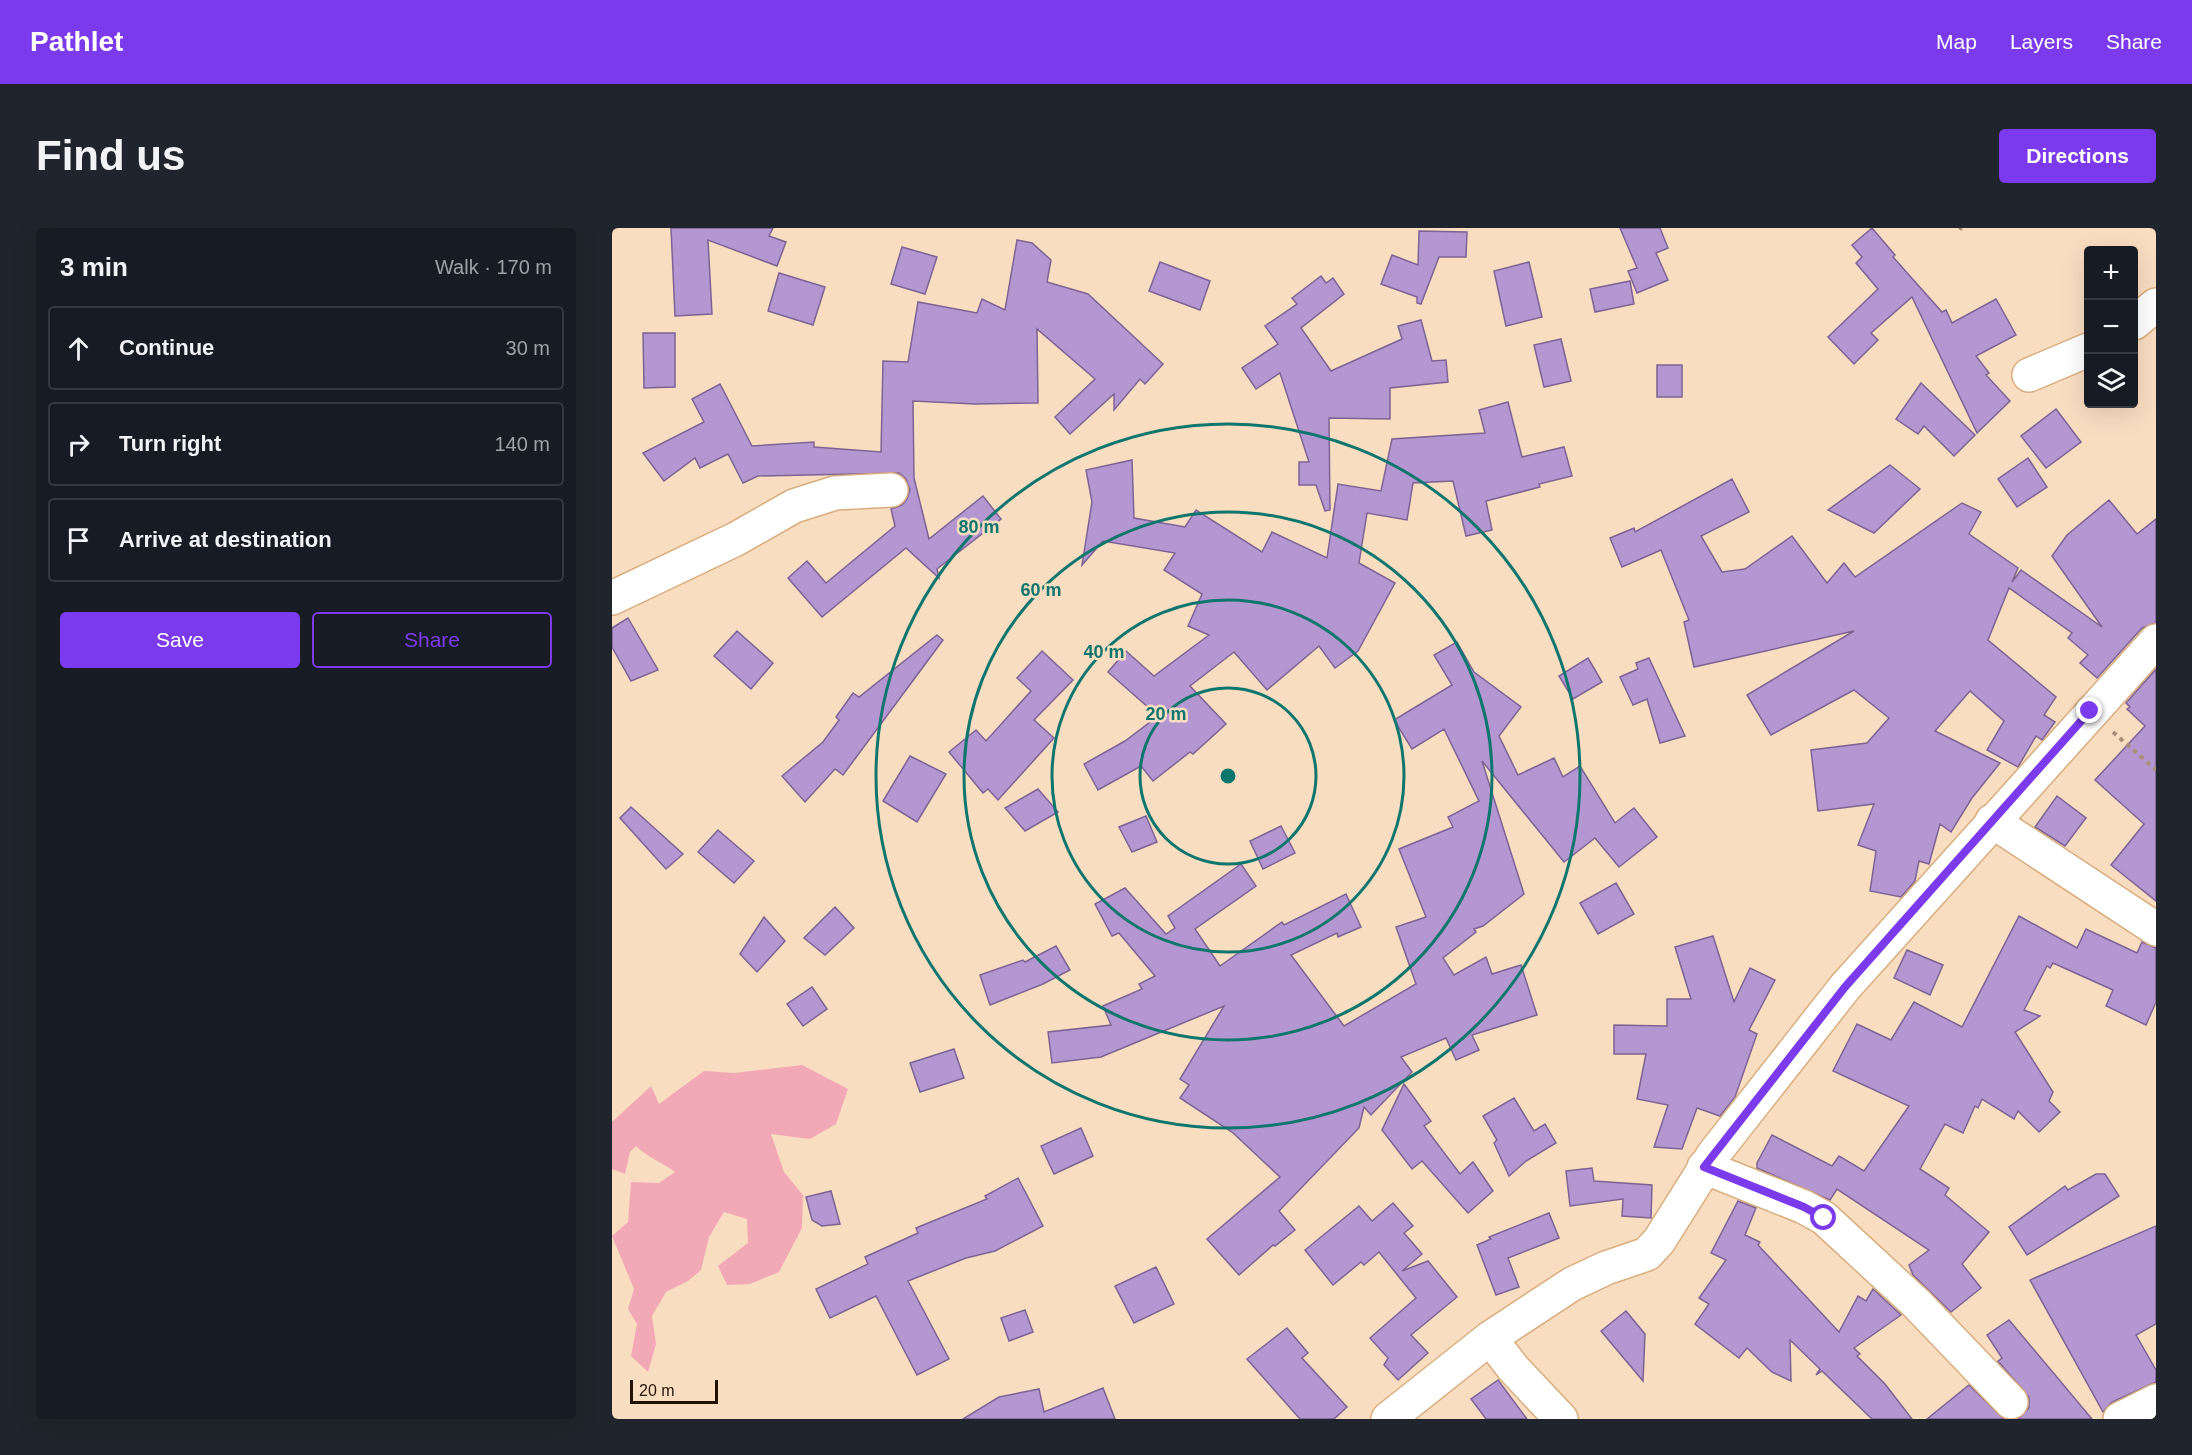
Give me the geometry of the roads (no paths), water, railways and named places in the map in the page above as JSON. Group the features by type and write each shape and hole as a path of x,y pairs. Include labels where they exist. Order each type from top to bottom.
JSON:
{"street":[{"path":"2138,319 2156,305"},
{"path":"2029,375 2084,352"},
{"path":"612,598 736,539 794,506 835,493 891,490"},
{"path":"1388,1419 1490,1338 1572,1284 1606,1268 1647,1254 1659,1241 1704,1167 1845,987 2090,711 2156,641"},
{"path":"1992,821 2156,929"},
{"path":"1704,1167 1773,1194 1824,1218 1916,1304 2011,1402"},
{"path":"1490,1338 1561,1419"},
{"path":"2120,1419 2156,1401"}]}
